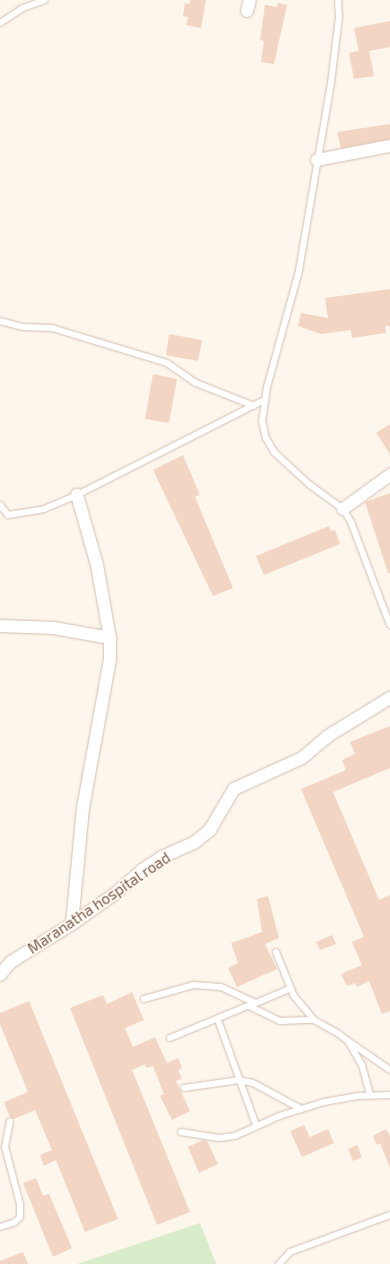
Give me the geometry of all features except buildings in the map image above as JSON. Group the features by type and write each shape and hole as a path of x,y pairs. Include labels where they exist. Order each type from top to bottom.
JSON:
{"street":[{"path":"318,160 390,146"},
{"path":"343,509 390,475"},
{"path":"72,924 83,808 110,660 110,638 98,565 77,495"},
{"path":"0,626 54,628 110,638"},
{"name":"Maranatha hospital road","path":"0,975 6,965 72,924 116,893 142,870 162,857 194,843 210,830 234,789 302,758 328,736 390,698"}],"lane":[{"path":"0,24 23,8 45,0"},
{"path":"338,0 337,39 318,160 298,271 262,408 266,438 274,452 310,486 343,509 351,522 390,625"},
{"path":"0,321 23,327 52,328 167,363 196,383 253,406 262,408"},
{"path":"0,506 8,515 18,515 44,509 77,495 264,400"},
{"path":"276,952 294,996 314,1020 390,1070"},
{"path":"144,999 193,985 221,987 256,1003"},
{"path":"170,1038 218,1020 291,988"},
{"path":"249,1006 280,1021 314,1020"},
{"path":"218,1020 256,1125"},
{"path":"348,1042 362,1065 370,1095"},
{"path":"184,1088 239,1080 253,1084 301,1108"},
{"path":"181,1132 219,1138 235,1136 256,1125 301,1108 342,1098 370,1095 390,1095"},
{"path":"0,1227 15,1222 20,1217 20,1204 5,1147 10,1121"},
{"path":"279,1264 290,1252 390,1215"}],"green space":[{"path":"200,1223 216,1264 77,1264"}]}
